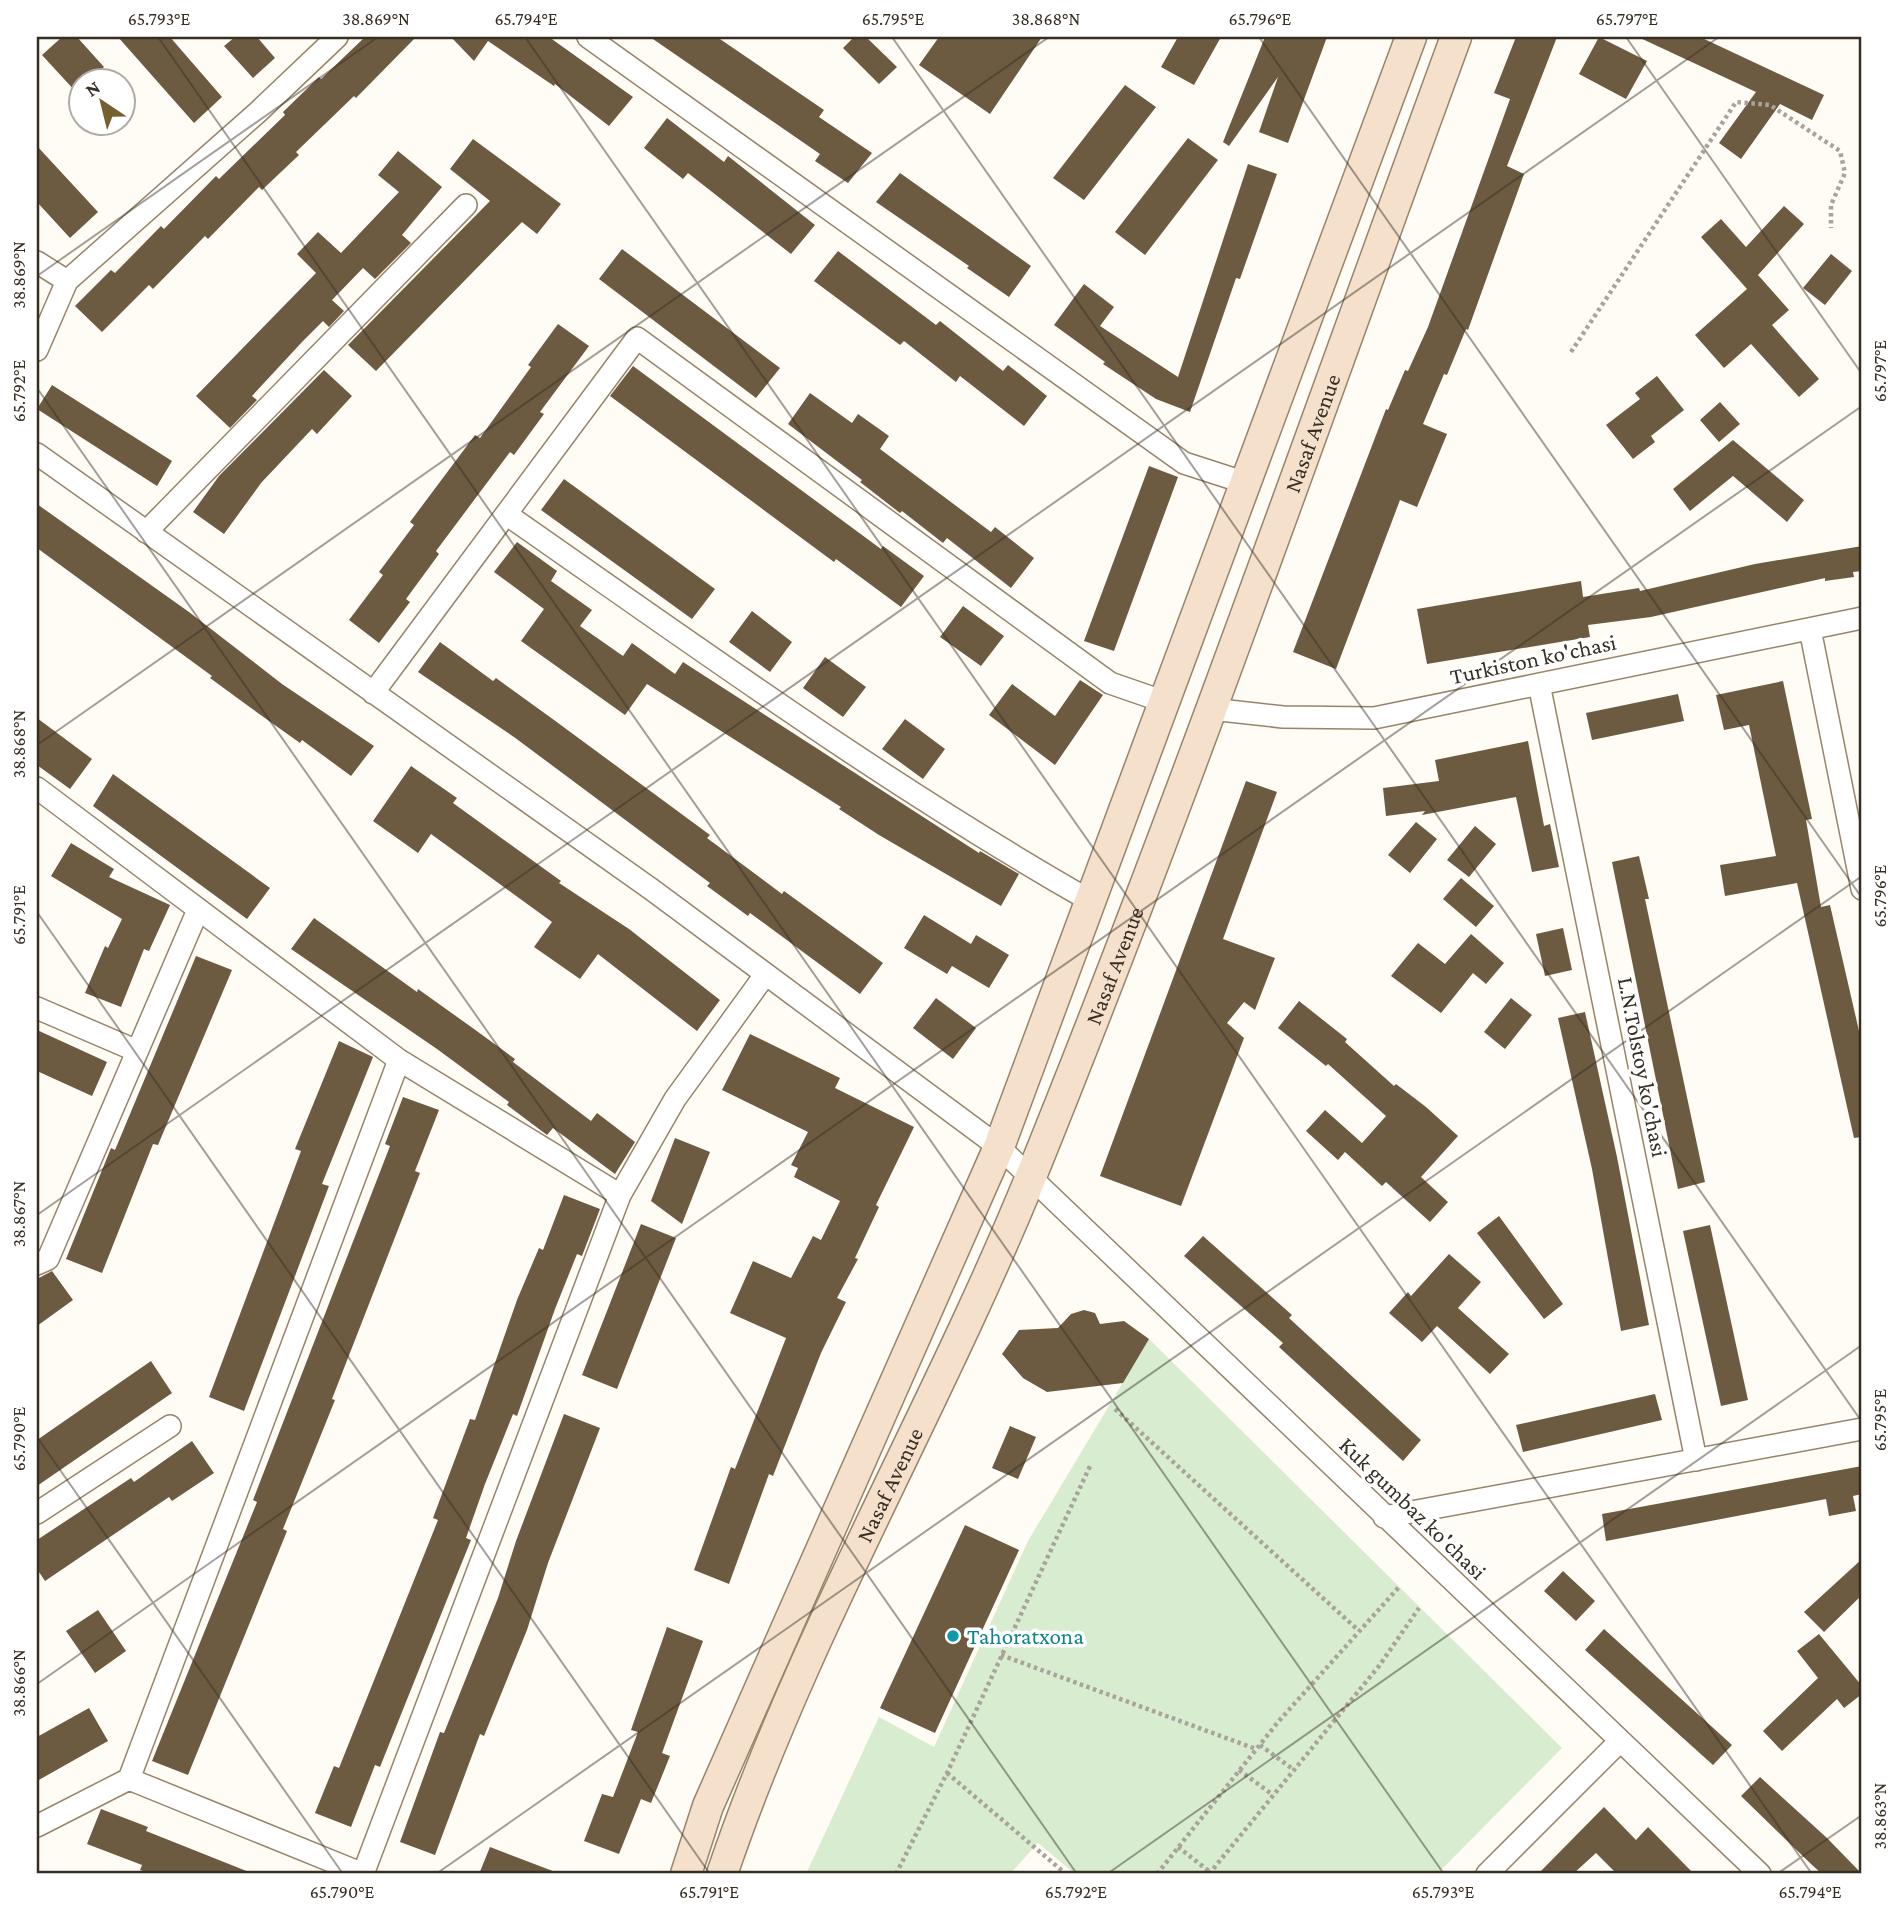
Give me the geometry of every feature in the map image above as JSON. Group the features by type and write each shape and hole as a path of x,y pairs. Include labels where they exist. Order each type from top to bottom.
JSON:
{"main road":[{"name":"Nasaf Avenue","path":"686,1874 708,1807 999,1147 1410,37"},
{"name":"Nasaf Avenue","path":"722,1874 772,1742 1031,1177 1211,709 1456,37"}],"street":[{"path":"37,350 46,300 258,112 337,37"},
{"path":"588,37 1184,463 1246,483"},
{"path":"146,532 466,205"},
{"path":"37,262 66,281"},
{"path":"373,693 637,338 1110,683 1162,701"},
{"name":"Kuk gumbaz ko'chasi","path":"37,454 651,889 999,1147 1760,1874"},
{"path":"506,514 1001,850 1089,900"},
{"name":"Turkiston ko'chasi","path":"1211,709 1283,717 1374,718 1862,618"},
{"path":"1810,629 1862,889"},
{"name":"L.N.Tolstoy ko'chasi","path":"1539,684 1696,1460"},
{"path":"37,788 399,1060 620,1195"},
{"path":"37,1264 48,1259 198,909"},
{"path":"129,1779 363,1874 620,1195 675,1099 765,975"},
{"path":"37,1008 137,1051"},
{"path":"37,1826 129,1779 399,1060"},
{"path":"37,1513 170,1426"},
{"path":"1384,1517 1862,1429"},
{"path":"1487,1874 1619,1742"}],"path":[{"path":"1571,352 1736,102 1770,105 1840,151 1845,173 1831,205 1831,228"},
{"path":"1115,1409 1359,1630"},
{"path":"896,1874 947,1773 1091,1464"},
{"path":"1157,1874 1258,1747 1398,1587"},
{"path":"1178,1847 1210,1873 1379,1666 1419,1608"},
{"path":"1001,1655 1258,1747 1294,1770"},
{"path":"1239,1770 1273,1795"},
{"path":"947,1773 1066,1874"}],"green space":[{"path":"1149,1339 1562,1748 1437,1874 1075,1874 1038,1843 1010,1874 806,1874 879,1717 934,1747 1028,1541"}],"building":[{"path":"62,37 77,37 103,66 66,66 66,81 42,55"},
{"path":"118,37 170,37 222,97 194,123"},
{"path":"235,37 257,37 275,58 253,78 224,46"},
{"path":"365,37 416,37 356,98 354,96 296,152 299,155 262,190 259,187 208,239 205,236 153,289 149,285 102,332 75,306 111,270 115,273 161,226 164,229 216,176 219,179 285,115 283,112"},
{"path":"451,37 549,37 633,97 609,126 555,84 554,86 488,41 474,61"},
{"path":"650,37 717,37 824,110 819,117 872,153 848,183 815,161 820,154"},
{"path":"854,37 866,37 897,67 879,84 843,48"},
{"path":"939,37 1042,37 990,114 919,65"},
{"path":"1178,37 1221,37 1194,85 1161,67"},
{"path":"1265,37 1327,37 1288,143 1259,132 1278,77 1229,146 1223,142"},
{"path":"1516,37 1557,37 1507,166 1524,174 1468,330 1466,329 1447,375 1444,374 1423,424 1447,434 1417,507 1400,500 1336,669 1293,652 1386,409 1388,410 1405,370 1408,371 1428,327 1510,99 1494,93"},
{"path":"1599,37 1647,61 1626,99 1579,74"},
{"path":"1638,37 1700,37 1824,95 1812,120 1780,104 1741,159 1719,143 1756,92"},
{"path":"1125,85 1156,107 1084,200 1053,178"},
{"path":"667,118 724,162 728,156 815,225 791,254 688,173 683,179 644,148"},
{"path":"1188,138 1218,160 1145,255 1115,232"},
{"path":"473,139 561,204 537,234 522,222 376,371 348,345 490,201 450,169"},
{"path":"37,146 98,212 70,238 37,202"},
{"path":"398,151 442,187 402,235 411,243 375,279 363,268 332,300 344,311 329,327 323,321 302,342 252,396 257,400 230,428 196,396 316,273 297,254 318,232 341,253 399,192 378,175"},
{"path":"1248,164 1277,174 1240,279 1236,278 1190,412 1156,399 1103,364 1105,362 1054,325 1084,284 1114,307 1100,326 1178,377"},
{"path":"900,173 1031,266 1009,297 876,202"},
{"path":"1784,206 1804,224 1758,275 1789,310 1772,325 1819,379 1799,397 1751,344 1724,368 1695,335 1747,289 1701,237 1721,219 1746,247"},
{"path":"622,249 780,368 756,398 599,279"},
{"path":"838,251 936,325 940,321 1003,371 1008,365 1047,396 1024,426 960,376 956,382 904,341 900,345 814,281"},
{"path":"1831,254 1852,271 1825,305 1803,288"},
{"path":"558,324 589,346 540,412 544,414 514,455 510,452 436,551 439,554 406,599 410,602 379,643 349,620 383,575 379,572 414,525 410,522 475,435 480,438"},
{"path":"633,366 881,549 883,546 924,576 901,607 836,559 834,562 610,396"},
{"path":"324,370 352,396 317,434 312,429 261,483 224,534 193,512 219,476"},
{"path":"1657,376 1684,410 1651,436 1655,442 1633,459 1606,425 1640,399 1635,393"},
{"path":"52,385 172,461 157,486 37,409"},
{"path":"810,393 852,423 858,414 889,436 880,449 991,532 995,527 1034,558 1011,588 947,538 943,543 902,511 900,513 860,482 862,480 788,424"},
{"path":"1720,402 1740,424 1719,442 1700,420"},
{"path":"1733,440 1804,500 1787,522 1733,476 1690,511 1673,489"},
{"path":"1149,466 1178,477 1114,651 1084,641"},
{"path":"564,479 715,589 692,619 541,510"},
{"path":"37,504 189,612 282,684 374,746 351,776 302,740 300,743 251,708 210,678 212,676 37,548"},
{"path":"517,542 557,571 551,581 592,610 580,626 623,656 632,643 675,674 683,662 979,853 980,851 1019,874 1001,906 879,835 839,809 841,807 647,684 625,715 521,641 544,609 494,572"},
{"path":"1862,546 1862,571 1853,572 1854,577 1825,581 1825,578 1651,617 1588,625 1590,637 1427,664 1417,609 1581,581 1583,597 1639,588 1640,591 1755,564"},
{"path":"963,606 1004,636 981,666 940,637"},
{"path":"752,611 792,642 770,672 729,642"},
{"path":"440,642 493,681 496,678 554,720 710,835 707,838 782,894 784,891 883,963 860,994 750,913 748,916 707,886 710,883 514,737 418,672"},
{"path":"825,657 866,687 843,717 803,688"},
{"path":"1080,680 1103,695 1055,765 989,715 1012,684 1055,716"},
{"path":"1783,681 1812,819 1806,820 1821,907 1830,905 1862,1044 1862,1137 1854,1138 1797,883 1725,896 1720,865 1776,856 1749,725 1724,730 1716,695"},
{"path":"1678,694 1684,721 1592,740 1586,713"},
{"path":"37,718 92,759 70,789 37,765"},
{"path":"905,719 945,749 923,779 882,749"},
{"path":"1528,741 1544,826 1550,824 1559,867 1532,872 1516,797 1422,815 1425,811 1386,816 1383,788 1439,781 1435,760"},
{"path":"411,766 457,798 453,803 561,881 559,883 629,929 720,1000 697,1031 598,954 580,979 534,947 552,922 431,834 418,853 373,821"},
{"path":"113,774 270,888 247,919 93,806"},
{"path":"1246,781 1277,792 1223,939 1275,958 1255,1010 1244,1002 1227,1023 1244,1038 1181,1206 1100,1176"},
{"path":"1416,822 1437,839 1410,873 1388,855"},
{"path":"1475,826 1496,844 1469,877 1447,860"},
{"path":"71,843 114,869 109,877 170,905 149,951 144,949 121,1007 85,993 105,946 108,948 122,919 51,876"},
{"path":"1639,856 1649,899 1645,899 1705,1182 1678,1189 1612,862"},
{"path":"1461,878 1494,906 1476,927 1443,899"},
{"path":"924,915 971,944 976,935 1009,955 989,988 952,966 947,974 904,948"},
{"path":"314,918 515,1059 513,1062 591,1121 597,1113 635,1142 615,1174 553,1128 547,1135 507,1105 509,1102 437,1049 291,949"},
{"path":"1563,928 1572,970 1545,976 1536,934"},
{"path":"1471,934 1504,963 1486,984 1473,973 1441,1013 1391,976 1418,943 1445,964"},
{"path":"196,956 232,970 158,1145 153,1144 102,1273 66,1259 111,1148 115,1150"},
{"path":"936,998 976,1028 953,1059 913,1028"},
{"path":"1511,998 1532,1015 1505,1049 1484,1032"},
{"path":"1299,1001 1347,1039 1345,1042 1394,1086 1396,1084 1426,1107 1458,1136 1421,1177 1448,1202 1430,1222 1386,1182 1382,1186 1345,1152 1338,1160 1306,1131 1325,1110 1362,1143 1386,1116 1328,1064 1326,1066 1278,1028"},
{"path":"1585,1012 1617,1157 1649,1325 1621,1331 1592,1169 1558,1018"},
{"path":"37,1030 107,1062 92,1096 37,1071"},
{"path":"750,1034 840,1078 835,1088 914,1127 876,1205 879,1207 855,1258 858,1259 837,1298 846,1302 821,1353 773,1476 769,1474 729,1584 694,1570 731,1467 735,1469 786,1338 730,1313 753,1261 791,1278 813,1236 821,1240 840,1201 794,1177 798,1168 791,1165 808,1132 722,1090"},
{"path":"339,1041 373,1057 322,1184 329,1186 244,1411 209,1397 301,1151 295,1149"},
{"path":"403,1097 439,1110 415,1171 420,1173 332,1399 335,1400 283,1529 287,1531 188,1775 152,1761 257,1502 253,1500 390,1146 385,1144"},
{"path":"675,1138 710,1152 682,1224 651,1201"},
{"path":"564,1195 600,1209 582,1256 577,1254 517,1416 513,1414 485,1484 466,1538 471,1540 380,1767 375,1765 351,1827 315,1813 334,1766 339,1768 438,1520 433,1518 470,1419 475,1420 517,1300 539,1248 543,1250"},
{"path":"1499,1216 1563,1304 1544,1319 1477,1233"},
{"path":"641,1224 676,1238 617,1389 582,1375"},
{"path":"1710,1225 1748,1400 1721,1406 1683,1231"},
{"path":"1203,1236 1292,1315 1289,1318 1421,1440 1403,1461 1279,1347 1283,1343 1184,1256"},
{"path":"1449,1254 1481,1282 1458,1308 1509,1354 1490,1374 1437,1326 1422,1342 1389,1313 1408,1292 1411,1296"},
{"path":"52,1271 73,1300 37,1326 37,1279"},
{"path":"1084,1310 1095,1313 1100,1324 1124,1321 1149,1339 1123,1383 1047,1392 1023,1378 1002,1354 1019,1330 1058,1328 1071,1314"},
{"path":"151,1361 172,1393 37,1486 37,1440"},
{"path":"1655,1394 1662,1420 1523,1452 1516,1425"},
{"path":"564,1414 600,1428 548,1563 527,1630 484,1736 480,1734 435,1855 400,1842 440,1732 444,1733 498,1598 516,1541"},
{"path":"1010,1426 1036,1437 1018,1479 992,1468"},
{"path":"192,1441 214,1473 172,1501 169,1497 45,1581 37,1569 37,1540 131,1478 134,1482"},
{"path":"1862,1466 1862,1494 1853,1496 1856,1511 1829,1516 1826,1499 1606,1541 1602,1514"},
{"name":"Tahoratxona","path":"965,1525 1019,1550 935,1733 880,1708"},
{"path":"1862,1559 1862,1595 1824,1632 1804,1612"},
{"path":"1563,1571 1595,1601 1576,1621 1544,1591"},
{"path":"98,1610 126,1651 95,1673 66,1631"},
{"path":"667,1627 703,1641 662,1753 670,1756 651,1803 641,1799 619,1854 584,1841 602,1794 613,1797 638,1732 631,1730"},
{"path":"1604,1629 1732,1745 1713,1765 1585,1650"},
{"path":"1819,1634 1862,1686 1862,1694 1844,1708 1837,1699 1782,1751 1763,1731 1818,1678 1797,1651"},
{"path":"89,1708 108,1741 37,1781 37,1737"},
{"path":"1760,1777 1862,1874 1822,1874 1811,1864 1741,1796"},
{"path":"1604,1807 1636,1840 1648,1827 1694,1874 1617,1874 1596,1853 1573,1874 1538,1874"},
{"path":"101,1809 148,1827 146,1831 254,1874 152,1874 140,1870 142,1865 87,1844"},
{"path":"490,1847 558,1873 479,1874"}],"place":[{"name":"Tahoratxona","path":"953,1636"}]}
